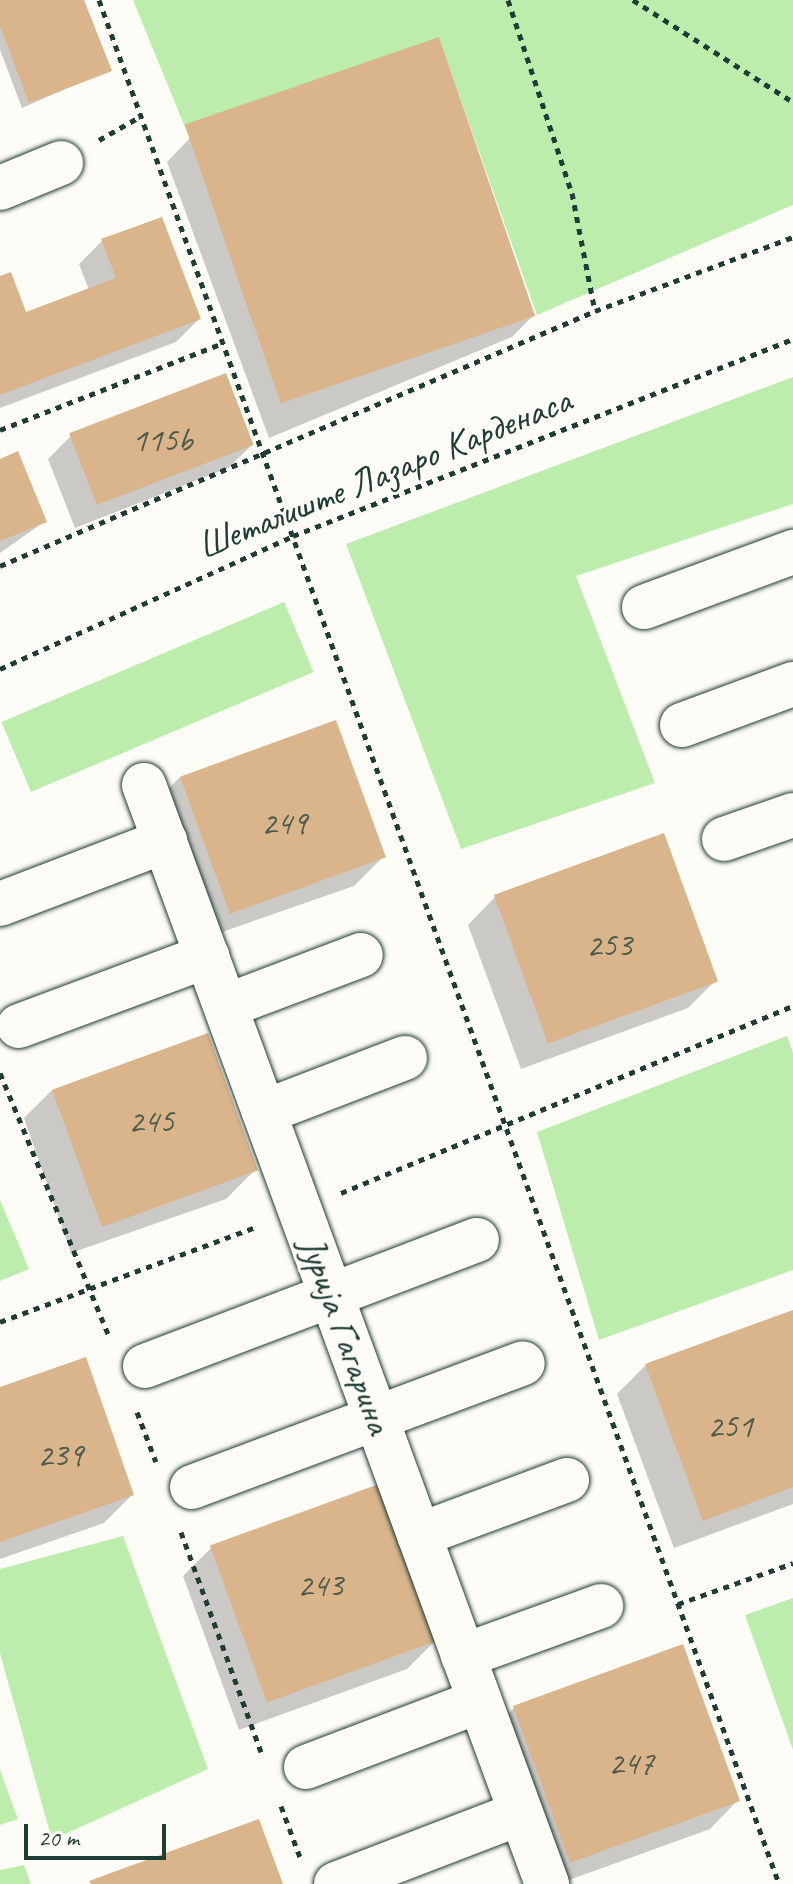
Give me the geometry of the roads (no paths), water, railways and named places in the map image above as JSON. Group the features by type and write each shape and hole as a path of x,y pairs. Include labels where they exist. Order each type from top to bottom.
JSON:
{"street":[{"path":"0,188 61,163"},
{"path":"644,607 793,552"},
{"path":"682,725 793,684"},
{"name":"Јурија Гагарина","path":"144,785 547,1884"},
{"path":"724,839 793,815"},
{"path":"0,904 165,841"},
{"path":"226,1006 361,955"},
{"path":"19,1026 207,956"},
{"path":"264,1112 405,1058"},
{"path":"145,1366 477,1240"},
{"path":"192,1487 523,1363"},
{"path":"419,1535 567,1480"},
{"path":"463,1656 601,1606"},
{"path":"306,1767 480,1701"},
{"path":"336,1884 521,1813"}]}
